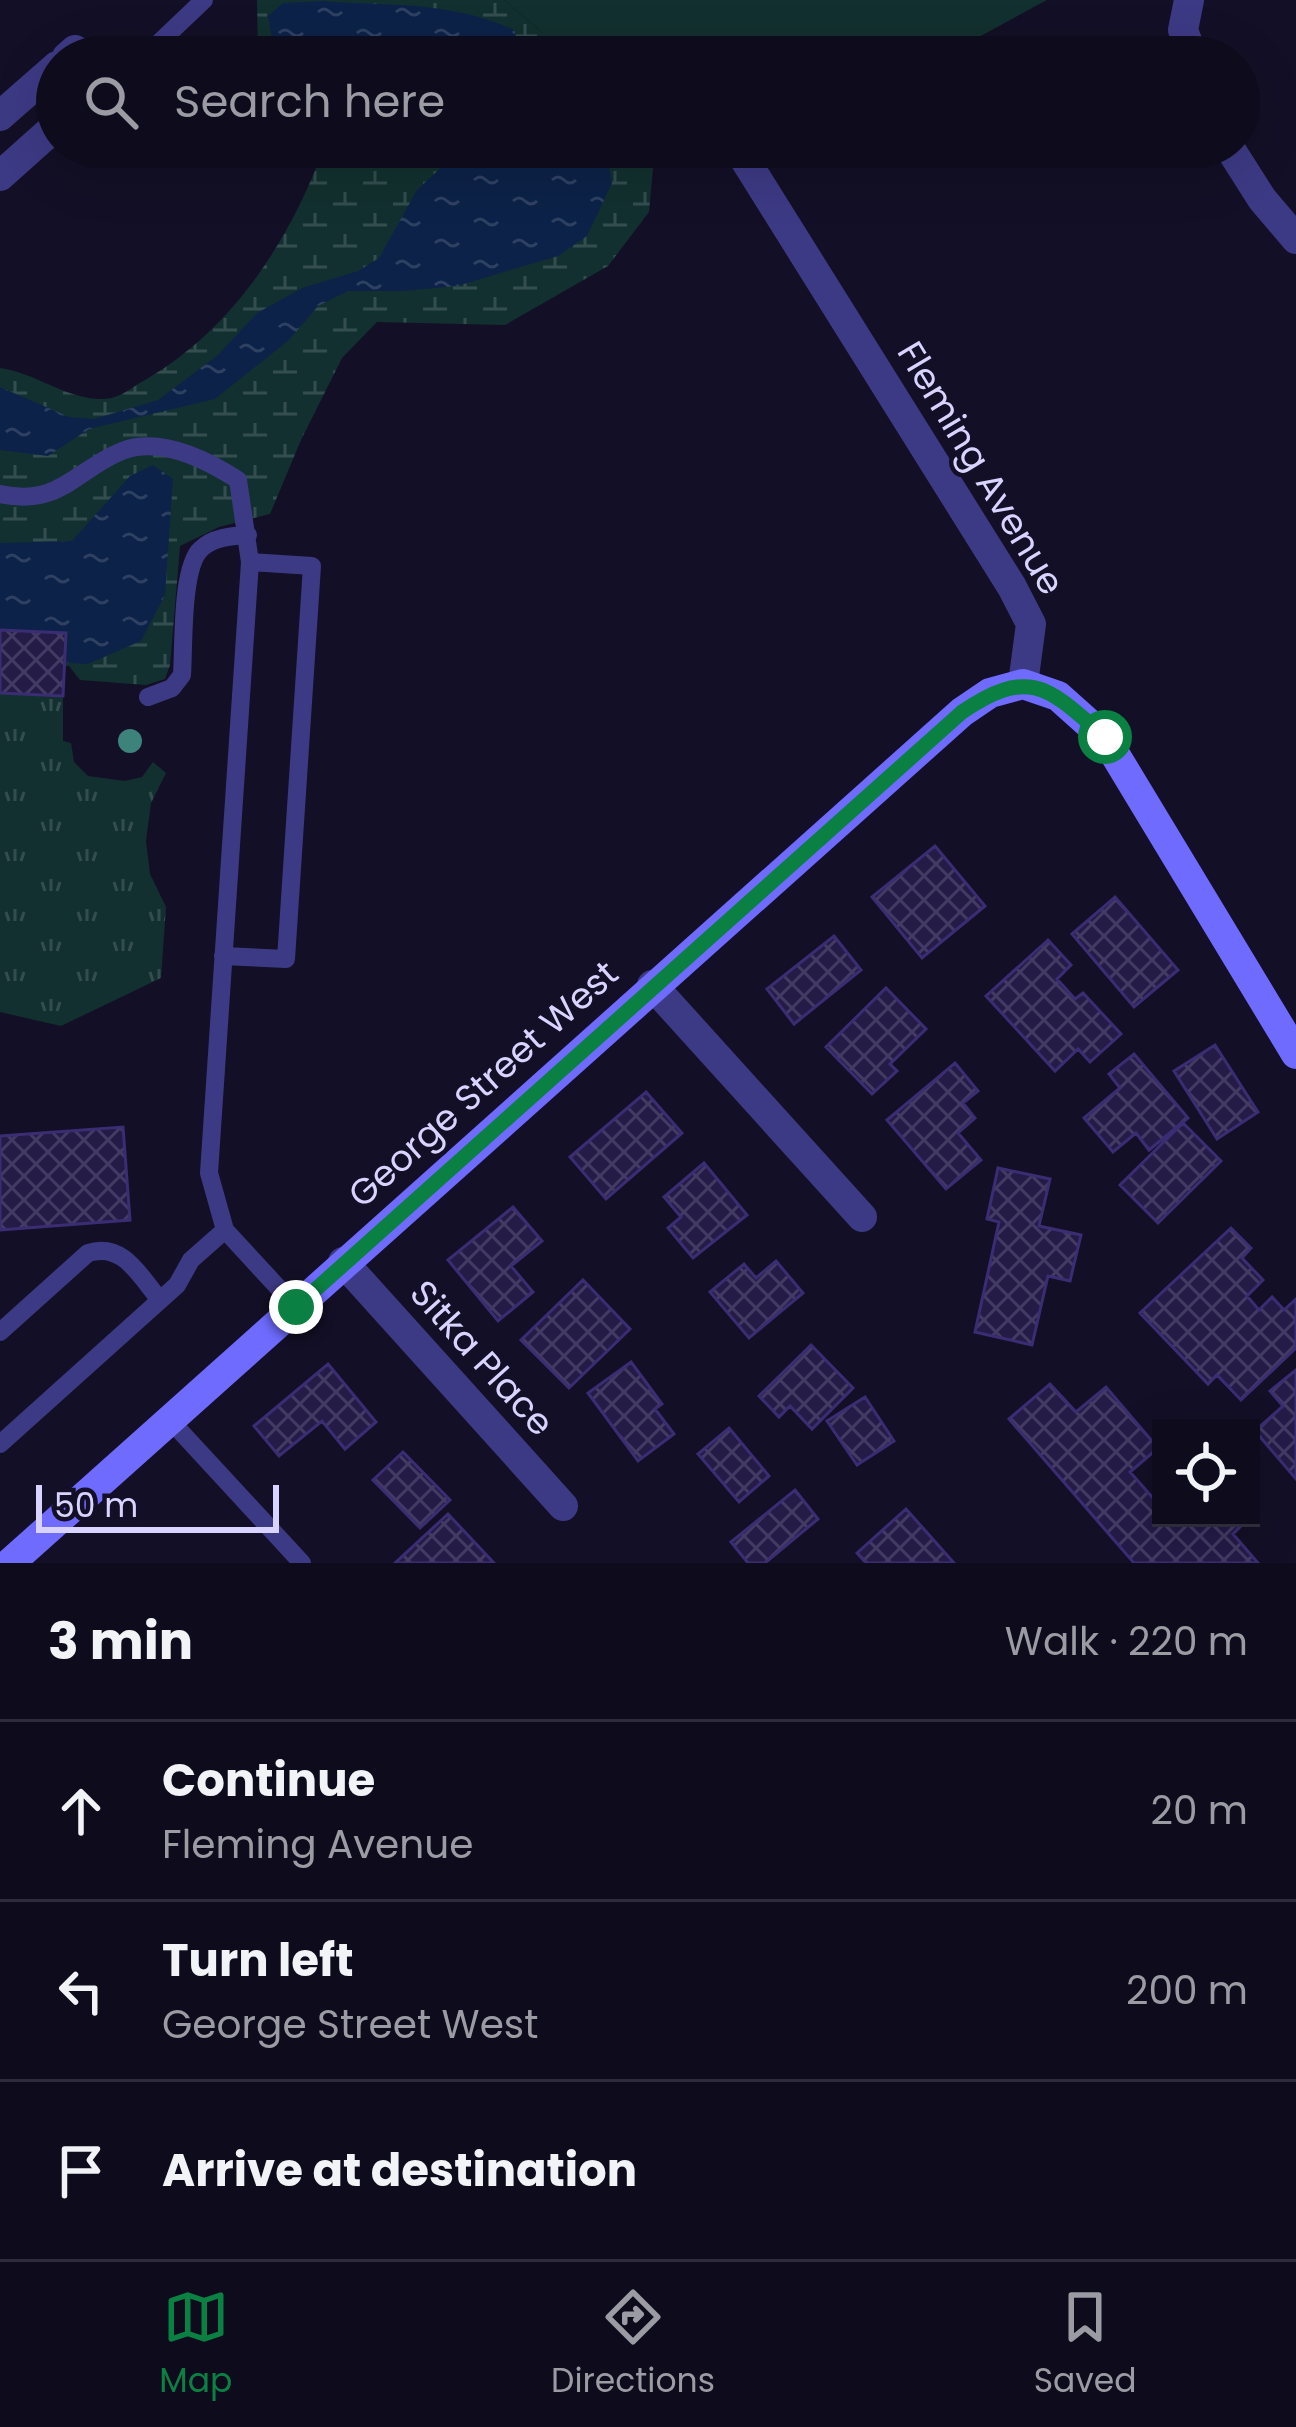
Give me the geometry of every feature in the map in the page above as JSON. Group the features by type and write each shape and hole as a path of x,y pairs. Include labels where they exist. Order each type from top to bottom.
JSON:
{"street":[{"path":"1185,36 1189,0"},
{"path":"0,116 36,84"},
{"path":"0,176 36,144"},
{"name":"Fleming Avenue","path":"750,168 1012,587 1031,623 1023,684"},
{"path":"1242,168 1296,239"},
{"path":"1023,684 1058,696 1105,737 1296,1054"},
{"name":"George Street West","path":"10,1563 962,712 990,693 1023,684"},
{"path":"652,985 862,1217"},
{"name":"Sitka Place","path":"343,1262 563,1506"}],"lane":[{"path":"166,36 204,0"},
{"path":"0,494 57,492 124,450 153,448 202,457 238,480 250,562 209,1173 225,1230 296,1307"},
{"path":"148,697 172,688 182,675 189,573 199,550 221,538 248,535"},
{"path":"223,956 286,959 312,566 250,562"},
{"path":"0,1444 177,1285 191,1260 225,1230"},
{"path":"0,1332 88,1253 105,1248 120,1253 160,1300"},
{"path":"169,1419 302,1563"}],"green space":[{"path":"257,0 504,0 546,36 258,36"},
{"path":"504,0 1047,0 981,36 546,36"},
{"path":"316,168 653,168 649,212 608,266 505,325 377,322 342,358 270,514 219,527 180,546 165,679 146,685 80,680 69,666 0,663 0,368 90,398 125,392 176,360 230,310 273,252"},
{"path":"0,693 63,696 63,741 71,743 74,762 88,776 125,781 142,777 153,762 166,773 151,803 146,841 150,874 166,907 161,978 61,1026 0,1012"}],"water":[{"path":"283,3 419,6 491,21 514,30 516,36 271,36 268,16"},
{"path":"441,168 609,168 612,183 587,236 558,256 457,286 348,291 318,306 289,340 215,399 89,429 48,456 0,450 0,387 69,417 94,419 158,400 218,355 257,313 302,288 358,271 379,258 417,190"},
{"path":"153,465 173,479 165,595 141,641 88,664 0,659 0,543 72,541 130,476"}],"building":[{"path":"0,630 66,633 63,696 0,693"},
{"path":"935,846 985,906 922,958 872,897"},
{"path":"1115,897 1178,970 1134,1007 1072,934"},
{"path":"834,936 861,970 794,1024 767,989"},
{"path":"1048,940 1071,965 1057,979 1075,999 1083,993 1121,1034 1090,1062 1078,1049 1055,1071 986,996"},
{"path":"886,988 926,1029 890,1064 897,1071 872,1094 826,1047"},
{"path":"1215,1045 1258,1112 1217,1139 1174,1071"},
{"path":"1134,1054 1188,1118 1149,1150 1136,1133 1113,1152 1084,1118 1120,1088 1109,1074"},
{"path":"955,1063 978,1091 963,1103 975,1118 958,1133 981,1160 946,1189 887,1120"},
{"path":"646,1092 682,1133 606,1199 570,1157"},
{"path":"1183,1123 1221,1161 1158,1223 1120,1185"},
{"path":"123,1127 130,1220 0,1230 0,1136"},
{"path":"704,1163 747,1215 693,1258 668,1228 681,1217 664,1197"},
{"path":"998,1168 1050,1179 1039,1226 1081,1235 1070,1281 1048,1276 1032,1345 975,1332 999,1222 987,1219"},
{"path":"513,1207 542,1241 511,1266 533,1292 498,1321 448,1260"},
{"path":"1231,1228 1251,1248 1242,1258 1263,1280 1247,1296 1259,1310 1272,1297 1284,1310 1296,1299 1296,1348 1241,1400 1217,1375 1208,1384 1140,1313"},
{"path":"776,1261 803,1293 749,1338 710,1292 744,1264 756,1278"},
{"path":"583,1280 630,1329 569,1388 521,1340"},
{"path":"811,1345 853,1388 812,1429 790,1406 779,1417 759,1396"},
{"path":"631,1362 662,1404 655,1409 674,1434 638,1461 588,1393"},
{"path":"328,1364 376,1422 345,1449 322,1421 279,1456 254,1426"},
{"path":"1296,1370 1296,1479 1260,1437 1260,1427 1283,1406 1270,1391"},
{"path":"1050,1384 1076,1412 1106,1387 1152,1441 1152,1453 1130,1472 1152,1497 1152,1527 1240,1527 1233,1534 1258,1563 1134,1563 1009,1419"},
{"path":"865,1397 894,1441 857,1465 827,1421"},
{"path":"729,1428 769,1476 739,1502 698,1454"},
{"path":"403,1452 450,1500 420,1528 373,1480"},
{"path":"795,1490 818,1519 765,1563 748,1563 731,1542"},
{"path":"906,1509 954,1563 866,1563 857,1553"},
{"path":"448,1514 494,1563 395,1563"}],"route":[{"path":"296,1307 962,712 990,693 1023,684 1058,696 1105,737"}]}
